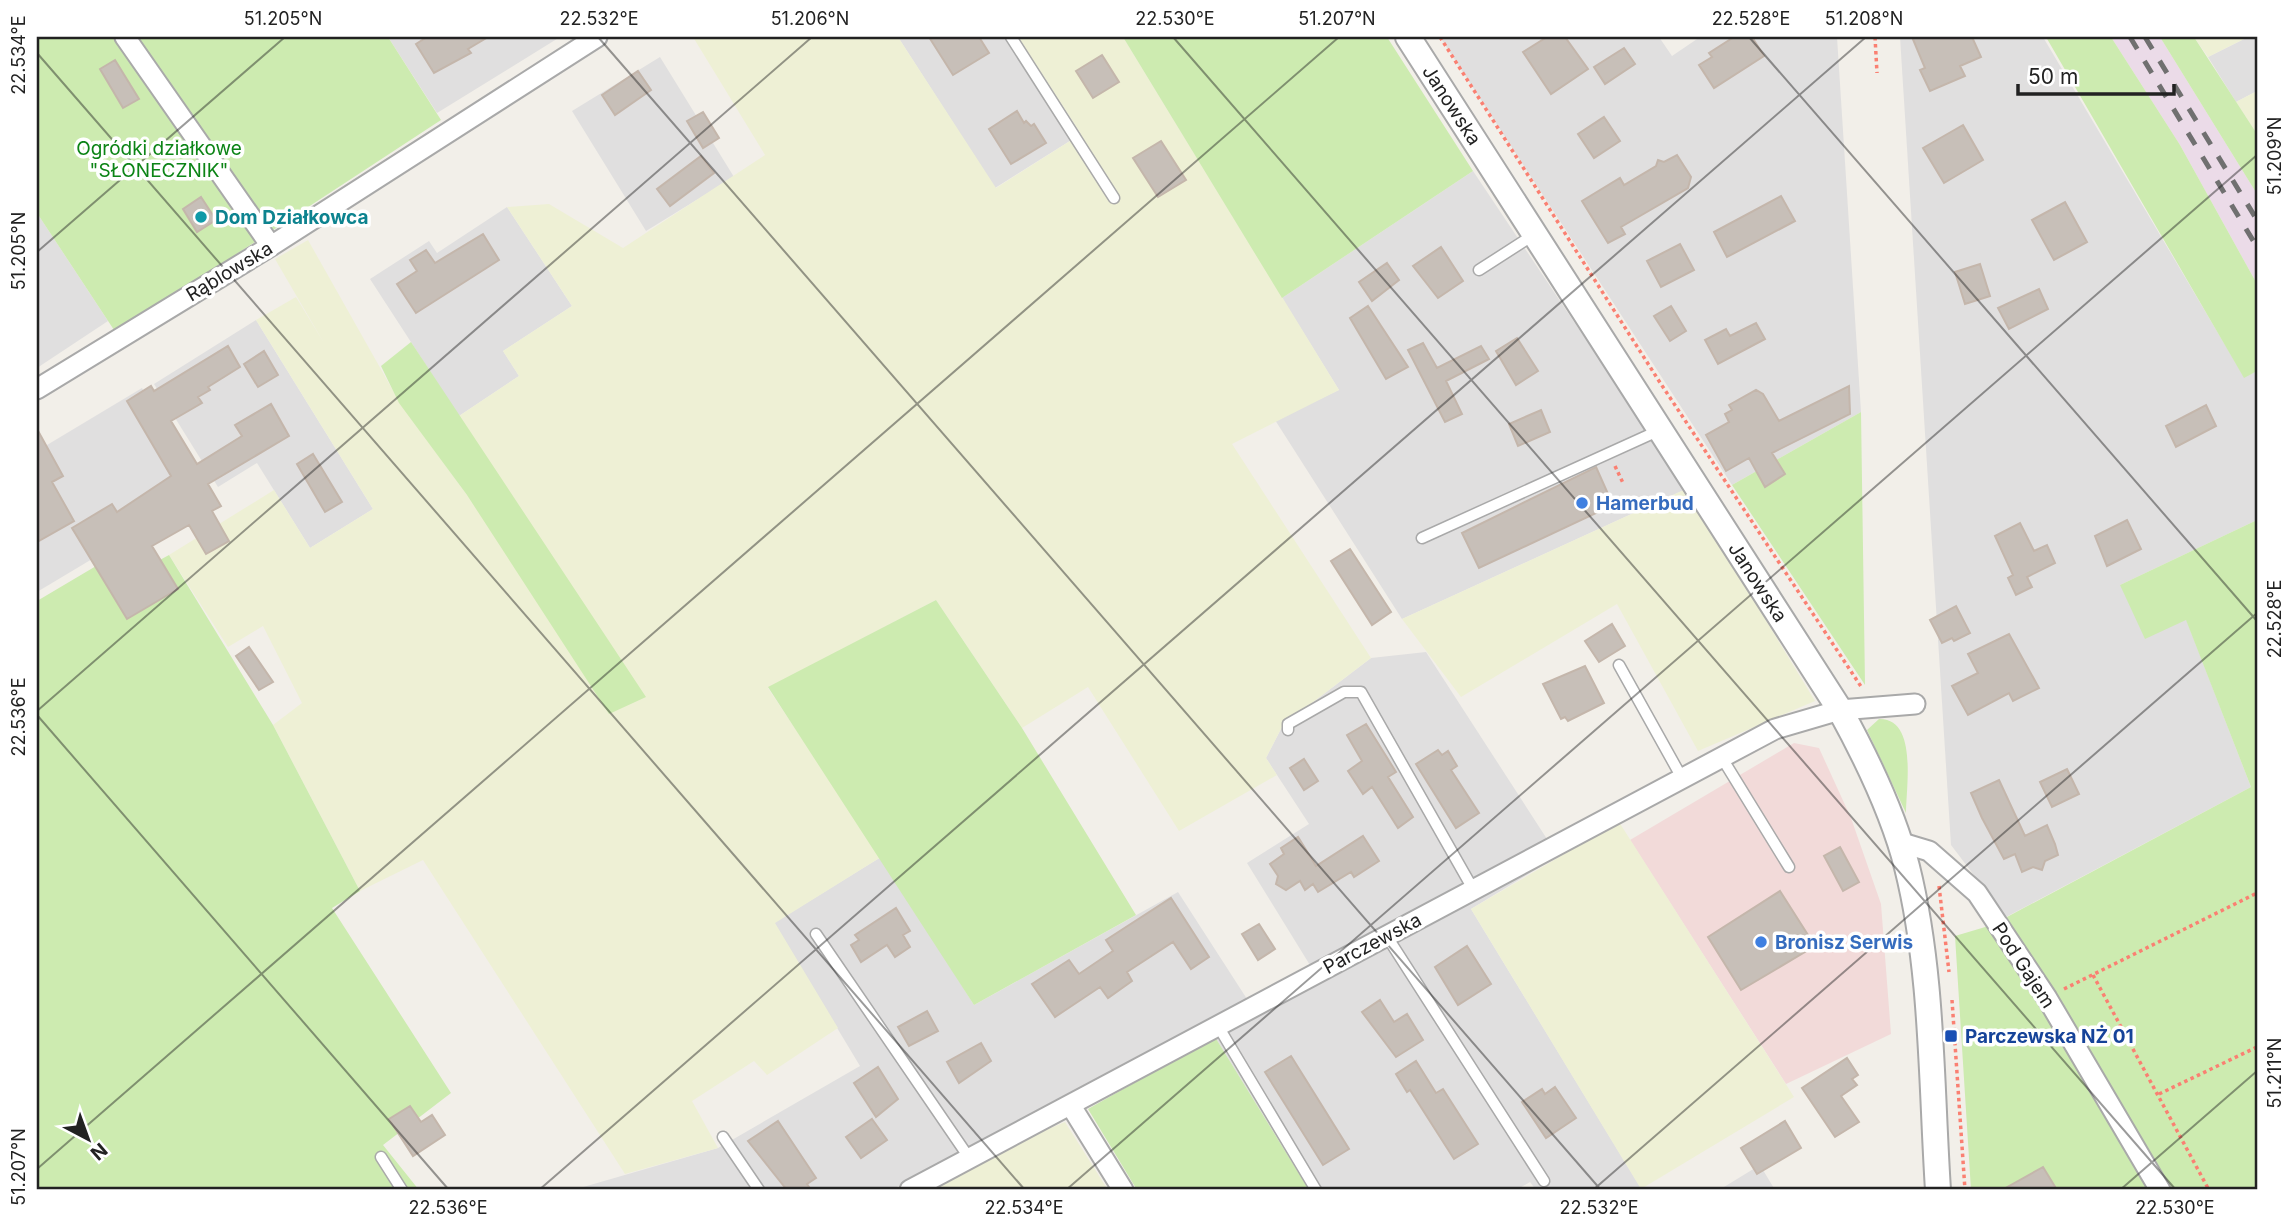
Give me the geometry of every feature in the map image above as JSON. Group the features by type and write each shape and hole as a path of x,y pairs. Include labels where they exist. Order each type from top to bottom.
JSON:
{"street":[{"path":"125,37 271,246"},
{"name":"Rąblowska","path":"37,389 271,246 597,37"},
{"name":"Janowska","path":"1408,37 1840,710 1877,784 1899,842 1917,916 1923,955 1938,1190"},
{"name":"Parczewska","path":"910,1190 1775,729 1840,710 1915,704"},
{"name":"Pod Gajem","path":"1899,842 1929,851 1977,893 2047,998 2160,1190"},
{"path":"1071,1106 1123,1190"}],"lane":[{"path":"1011,37 1114,198"},
{"path":"1479,270 1535,234"},
{"path":"1422,538 1661,430"},
{"path":"1619,665 1682,778"},
{"path":"1288,730 1288,724 1344,692 1361,692 1473,889"},
{"path":"1722,758 1789,867"},
{"path":"816,934 970,1159"},
{"path":"1386,935 1545,1181"},
{"path":"1218,1026 1316,1190"},
{"path":"723,1137 759,1190"},
{"path":"381,1157 401,1190"}],"path":[{"path":"1440,37 1659,381 1875,707"},
{"path":"1875,37 1878,73"},
{"path":"1609,455 1623,483"},
{"path":"2047,998 2257,894"},
{"path":"2093,975 2209,1190"},
{"path":"2159,1094 2257,1047"}],"shaded area":[{"path":"388,37 560,37 437,113"},
{"path":"898,37 1018,37 1081,134 995,188"},
{"path":"1440,37 1659,37 1672,56 1700,37 1837,37 1861,412 1732,485"},
{"path":"1900,37 2043,37 2244,377 2257,371 2257,520 2120,585 2186,619 2251,787 2006,917 1951,845"},
{"path":"2111,37 2160,37 2257,194 2257,284 2180,145"},
{"path":"2248,37 2257,37 2257,91 2236,102 2208,57"},
{"path":"660,57 734,177 646,231 572,111"},
{"path":"1473,171 1686,489 1402,619 1275,420 1339,390 1282,298"},
{"path":"507,207 572,306 503,351 519,376 459,416 370,279 429,241 437,253"},
{"path":"37,213 108,321 37,368"},
{"path":"256,320 373,509 310,548 257,463 218,487 154,384"},
{"path":"142,388 204,492 37,592 37,451"},
{"path":"1426,652 1558,856 1471,909 1642,1190 1536,1190 1530,1182 1516,1190 1309,1190 1215,1037 1321,983 1247,863 1309,824 1266,758 1283,725 1371,658"},
{"path":"1794,743 1819,748 1851,818 1881,904 1891,1034 1786,1084 1630,840"},
{"path":"881,857 974,1005 1178,892 1247,999 891,1190 573,1190 718,1148 860,1066 774,923"},
{"path":"1760,1165 1775,1190 1719,1190"}],"green space":[{"name":"Ogródki działkowe \"SŁONECZNIK\"","path":"37,37 388,37 441,120 116,333 37,213"},
{"path":"693,37 898,37 996,188 1081,134 1018,37 1123,37 1339,390 1232,444 1371,658 1283,725 1266,758 1277,775 1179,831 1088,687 1022,728 936,600 768,688 881,857 775,923 838,1028 767,1075 754,1061 692,1101 718,1148 625,1174 423,860 360,891 273,725 302,703 263,626 228,647 169,555 274,490 310,548 373,509 256,320 296,297 324,343 275,259 308,240 400,403 467,495 459,416 519,376 503,351 572,306 507,207 549,204 623,248 765,155"},
{"path":"1123,37 1387,37 1473,171 1282,298"},
{"path":"2046,37 2111,37 2180,145 2257,284 2257,371 2244,378"},
{"path":"2160,37 2194,37 2257,134 2257,194"},
{"path":"2194,37 2248,37 2208,57"},
{"path":"2257,91 2257,134 2236,102"},
{"path":"411,342 646,697 609,714 467,495 399,403 381,366"},
{"path":"1861,412 1865,685 1732,485"},
{"path":"1686,489 1815,701 1698,751 1617,604 1461,697 1402,619"},
{"path":"2257,520 2257,1190 1971,1190 1955,936 1992,925 2251,787 2186,620 2145,639 2120,585"},
{"path":"118,553 134,574 169,555 273,725 360,891 332,908 451,1093 383,1145 419,1190 37,1190 37,601"},
{"path":"936,600 1022,728 1136,915 974,1005 768,687"},
{"path":"1879,719 1891,722 1900,730 1905,741 1908,772 1906,813 1867,730"},
{"path":"1619,822 1794,1097 1641,1189 1471,909"},
{"path":"1215,1037 1309,1190 1137,1190 1088,1109"},
{"path":"1065,1122 1108,1190 926,1190 1008,1146"}],"building":[{"path":"427,37 488,37 468,49 471,53 434,73 416,44"},
{"path":"929,37 979,37 989,53 953,75"},
{"path":"1547,37 1565,37 1588,69 1551,94 1523,52"},
{"path":"1734,37 1752,37 1764,56 1714,88 1699,65 1712,57 1709,53"},
{"path":"1912,37 1972,37 1981,57 1960,66 1965,76 1930,91 1920,70 1925,68"},
{"path":"1624,48 1635,64 1605,84 1594,67"},
{"path":"1102,55 1119,82 1093,98 1076,71"},
{"path":"115,60 139,99 123,108 100,69"},
{"path":"638,71 651,90 615,115 602,95"},
{"path":"1017,111 1024,123 1026,121 1031,126 1034,124 1046,143 1011,164 989,129"},
{"path":"703,112 719,138 703,148 687,121"},
{"path":"1604,117 1620,141 1594,158 1578,134"},
{"path":"1963,125 1983,160 1944,183 1923,148"},
{"path":"1161,141 1186,180 1158,197 1133,158"},
{"path":"1677,155 1691,177 1688,188 1621,227 1625,234 1608,243 1582,201 1620,178 1624,185 1656,166 1658,160 1664,162"},
{"path":"701,156 714,173 670,206 657,189"},
{"path":"1781,196 1795,221 1727,257 1714,232"},
{"name":"Dom Działkowca","path":"201,197 216,220 197,232 183,209"},
{"path":"2065,202 2087,242 2054,260 2032,220"},
{"path":"483,234 499,260 416,313 397,284 417,271 410,260 426,250 435,263"},
{"path":"1680,244 1694,270 1661,287 1647,261"},
{"path":"1441,247 1463,281 1438,298 1413,266"},
{"path":"1387,263 1399,280 1372,301 1359,282"},
{"path":"1980,264 1990,296 1965,304 1955,272"},
{"path":"2039,289 2048,309 2009,329 1998,308"},
{"path":"1368,306 1408,367 1386,379 1350,318"},
{"path":"1671,306 1686,331 1670,341 1654,316"},
{"path":"1756,323 1765,339 1718,364 1705,340 1726,329 1730,336"},
{"path":"1517,338 1538,371 1516,385 1496,351"},
{"path":"1423,343 1437,368 1481,346 1489,359 1446,381 1462,414 1445,422 1408,350"},
{"path":"228,346 240,367 208,387 210,390 198,397 202,403 171,421 197,464 242,436 235,425 271,404 289,436 208,484 221,506 212,511 229,541 206,554 189,525 152,546 178,589 127,619 72,528 112,504 117,512 171,476 127,401 151,386 154,391"},
{"path":"264,351 278,375 258,387 244,364"},
{"path":"1849,386 1850,414 1772,453 1785,474 1765,487 1749,458 1726,471 1706,435 1729,422 1725,414 1732,410 1729,405 1756,390 1763,394 1779,421"},
{"path":"2206,405 2216,426 2176,447 2166,426"},
{"path":"1541,410 1550,432 1518,446 1509,424"},
{"path":"37,429 63,476 52,482 74,521 37,542"},
{"path":"313,454 342,502 325,512 297,464"},
{"path":"1596,467 1613,505 1479,568 1462,533"},
{"path":"2127,520 2141,549 2107,566 2095,536"},
{"path":"2020,523 2034,551 2047,545 2055,563 2027,577 2032,587 2016,595 2008,578 2013,575 1995,536"},
{"path":"1350,549 1391,612 1372,625 1331,561"},
{"path":"1956,606 1970,633 1954,641 1952,638 1942,643 1930,620"},
{"path":"1612,624 1625,646 1599,662 1585,641"},
{"path":"2009,634 2039,688 2013,701 2009,693 1968,715 1952,686 1978,673 1968,654"},
{"path":"249,647 273,682 259,690 236,656"},
{"path":"1585,666 1604,703 1568,721 1565,717 1561,719 1543,684"},
{"path":"1366,724 1396,772 1388,777 1413,817 1398,828 1372,787 1363,794 1348,771 1362,761 1347,735"},
{"path":"1438,750 1442,755 1448,751 1457,766 1451,770 1479,813 1456,828 1416,764"},
{"path":"1304,759 1318,781 1304,790 1290,768"},
{"path":"2067,769 2079,794 2052,807 2040,782"},
{"path":"1999,780 2025,836 2047,825 2058,855 2045,861 2042,870 2033,867 2022,872 2015,854 2004,859 1982,818 1971,793"},
{"path":"1363,836 1379,861 1354,877 1351,872 1318,892 1313,884 1305,890 1300,881 1286,890 1276,884 1278,876 1270,864 1284,854 1281,848 1298,837 1316,866"},
{"path":"1840,847 1859,882 1843,891 1824,856"},
{"name":"Bronisz Serwis","path":"1780,891 1815,946 1741,990 1708,937"},
{"path":"1171,898 1209,957 1191,969 1173,942 1127,972 1132,981 1108,998 1100,987 1055,1017 1032,984 1069,960 1079,974 1113,951 1106,940"},
{"path":"896,908 910,931 903,935 910,947 895,957 887,945 861,962 851,945 859,940 855,935"},
{"path":"1259,924 1275,949 1258,960 1242,934"},
{"path":"1467,946 1491,984 1458,1005 1435,967"},
{"path":"1380,1000 1394,1022 1407,1014 1423,1040 1396,1057 1362,1012"},
{"path":"927,1011 938,1031 909,1046 898,1027"},
{"path":"981,1043 991,1061 959,1083 947,1062"},
{"path":"1291,1056 1349,1149 1323,1165 1265,1072"},
{"path":"1847,1058 1858,1075 1852,1079 1857,1085 1841,1096 1859,1122 1835,1137 1802,1088"},
{"path":"1416,1061 1436,1093 1443,1089 1478,1144 1454,1159 1410,1090 1407,1092 1396,1074"},
{"path":"878,1067 898,1099 876,1117 854,1083"},
{"path":"1555,1087 1576,1118 1546,1138 1522,1102 1542,1089 1545,1094"},
{"path":"410,1106 421,1122 432,1115 445,1135 413,1156 389,1119"},
{"path":"872,1119 887,1140 861,1158 846,1137"},
{"path":"778,1121 816,1178 807,1184 811,1190 787,1190 748,1141"},
{"path":"1785,1121 1801,1148 1757,1174 1741,1148"},
{"path":"2043,1167 2057,1190 2002,1190"}],"railway":[{"path":"2130,37 2257,247"},
{"path":"2145,37 2257,220"}],"place":[{"name":"Dom Działkowca","path":"201,217"},
{"name":"Hamerbud","path":"1582,503"},
{"name":"Bronisz Serwis","path":"1761,942"},
{"name":"Parczewska NŻ 01","path":"1951,1036"}]}
